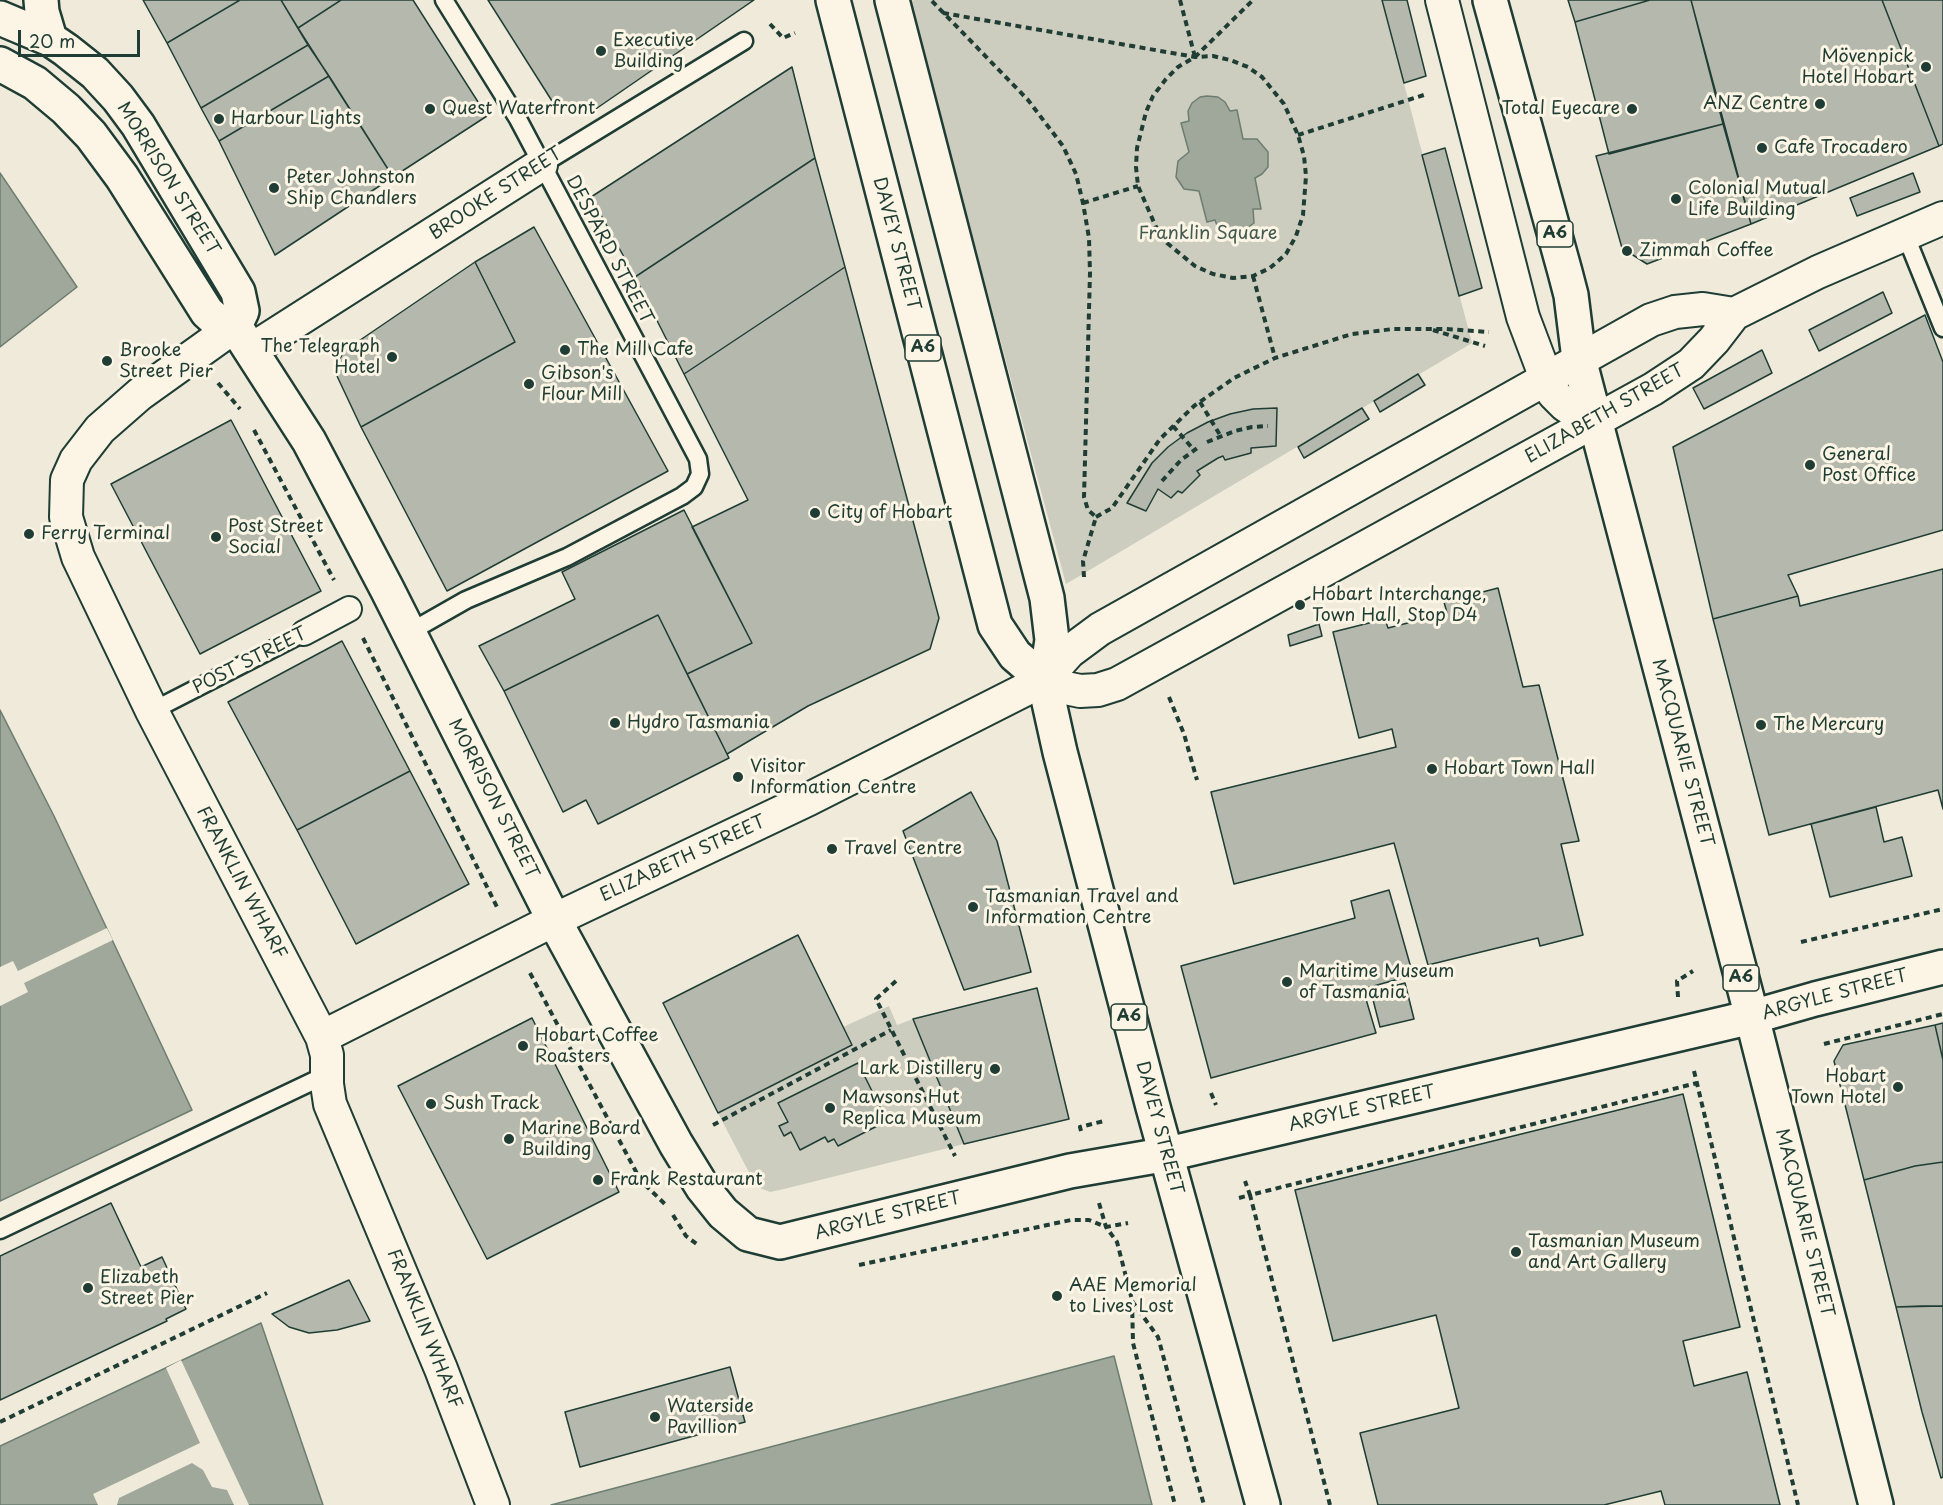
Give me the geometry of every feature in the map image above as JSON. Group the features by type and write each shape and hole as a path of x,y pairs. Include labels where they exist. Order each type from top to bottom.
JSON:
{"main road":[{"path":"41,0 45,27 50,39"},
{"name":"DAVEY STREET","path":"833,0 995,625 1015,655 1044,680"},
{"name":"DAVEY STREET","path":"892,0 1047,598 1052,640 1044,680 1065,773 1150,1096 1168,1154 1263,1505"},
{"name":"MACQUARIE STREET","path":"1492,3 1571,295 1579,359 1752,1017 1876,1505"},
{"name":"MORRISON STREET","path":"0,18 50,39 95,73 138,125 238,292 242,311 243,338 309,441 554,920 676,1144 703,1188 723,1213 748,1233 780,1242"},
{"path":"0,64 35,83 66,109 91,135 122,177 207,312 243,338"},
{"name":"ARGYLE STREET","path":"780,1242 1070,1171 1168,1154 1752,1017 1943,967"}],"street":[{"path":"1442,0 1523,317 1554,393 1565,405 1580,415 1596,421"},
{"name":"BROOKE STREET","path":"243,338 541,165"},
{"path":"1734,314 1818,272 1943,218"},
{"name":"ELIZABETH STREET","path":"322,1036 554,920 809,799 1044,680 1069,652 1100,629 1651,320 1675,312 1703,309 1734,314 1691,364 1653,389 1117,684 1098,690 1080,691 1044,680"},
{"name":"FRANKLIN WHARF","path":"243,338 195,353 115,415 76,460 67,480 66,517 75,549 152,711 322,1036 327,1055 330,1104 449,1390 493,1505"},
{"name":"POST STREET","path":"303,633 349,609"}],"lane":[{"name":"DESPARD STREET","path":"408,633 466,600 567,557 688,492 699,478 700,469 698,459 518,119 444,0"},
{"name":"BROOKE STREET","path":"541,165 744,41"},
{"path":"1905,234 1943,328"},
{"name":"POST STREET","path":"152,711 303,633"},
{"path":"0,1230 328,1074"}],"path":[{"path":"931,0 1028,100 1063,146 1076,174 1089,238 1090,273 1084,497 1088,510 1096,517"},
{"path":"1180,0 1195,57"},
{"path":"943,12 1195,57 1213,56 1248,67 1262,77 1284,104 1298,135 1304,156 1306,176 1303,215 1296,236 1286,254 1270,268 1253,276 1233,278 1213,274 1196,266 1167,243 1156,227 1138,186 1137,148 1140,129 1152,96 1178,67 1195,57 1253,0"},
{"path":"783,38 795,33"},
{"path":"1298,135 1431,93"},
{"path":"1083,203 1138,186"},
{"path":"1253,276 1275,358"},
{"path":"1084,577 1083,561 1096,517 1112,508 1150,452 1173,426 1200,402 1234,378 1275,358 1352,334 1393,329 1489,332"},
{"path":"1432,330 1485,346"},
{"path":"1200,402 1220,435"},
{"path":"1173,426 1194,450"},
{"path":"1207,442 1220,435 1252,427 1268,426"},
{"path":"1162,481 1181,460 1200,446"},
{"path":"1168,697 1184,734 1197,780"},
{"path":"1801,942 1943,909"},
{"path":"1678,1000 1677,981 1693,971"},
{"path":"896,981 876,999 955,1156"},
{"path":"546,1004 641,1181"},
{"path":"1824,1044 1943,1014"},
{"path":"713,1125 891,1030"},
{"path":"1694,1071 1798,1505"},
{"path":"1239,1198 1697,1083"},
{"path":"1211,1093 1216,1106"},
{"path":"1245,1181 1330,1505"},
{"path":"1098,1199 1106,1227 1117,1242 1132,1300 1133,1343 1175,1505"},
{"path":"1106,1227 1128,1223"},
{"path":"0,1422 267,1293"},
{"path":"1132,1300 1158,1337 1204,1505"}],"green space":[{"name":"Franklin Square","path":"1382,0 1472,343 1066,584 909,1"},
{"path":"889,1006 897,1025 913,1019 964,1144 784,1189 770,1192 760,1188 754,1182 718,1113 852,1046 843,1027"}],"shaded area":[{"path":"1200,97 1218,97 1225,102 1230,111 1237,110 1243,139 1257,139 1268,152 1268,167 1255,178 1261,209 1253,209 1254,223 1239,234 1232,236 1218,228 1215,220 1207,222 1199,191 1184,189 1176,177 1178,161 1189,152 1181,123 1189,121 1188,111 1192,103"},
{"path":"0,173 77,287 0,347"},
{"path":"0,710 54,816 192,1110 0,1201"},
{"path":"261,1323 323,1505 0,1505 0,1446"},
{"path":"1114,1356 1152,1505 551,1505"}],"pier":[{"path":"107,928 113,940 24,983 28,992 0,1006 0,967 13,961 18,971"},
{"path":"181,1360 249,1505 234,1505 227,1490 212,1487 203,1470 192,1463 119,1498 117,1505 98,1505 93,1494 200,1443 166,1368"}],"building":[{"path":"143,0 240,0 167,43"},
{"path":"240,0 281,0 308,45 201,108 167,43"},
{"path":"281,0 341,0 298,28"},
{"name":"Quest Waterfront","path":"341,0 413,0 487,116 393,177 298,28"},
{"name":"Executive Building","path":"488,0 754,0 587,115 552,101"},
{"path":"1382,0 1407,0 1426,76 1404,83"},
{"path":"1568,0 1650,0 1575,22"},
{"path":"1650,0 1691,0 1723,124 1609,154 1575,22"},
{"name":"ANZ Centre","path":"1691,0 1882,0 1939,146 1751,224"},
{"name":"Mövenpick Hotel Hobart","path":"1882,0 1943,0 1943,144 1939,146"},
{"path":"308,45 329,76 219,141 201,108"},
{"path":"792,67 815,158 635,277 591,197"},
{"path":"329,76 393,177 275,255 219,141"},
{"name":"Colonial Mutual Life Building","path":"1723,124 1751,224 1647,264 1622,248 1596,156"},
{"path":"1445,148 1482,288 1459,296 1422,155"},
{"path":"815,158 845,267 684,374 635,277"},
{"path":"1913,173 1920,192 1857,216 1850,198"},
{"name":"Gibson's Flour Mill","path":"534,227 668,471 447,591 361,427 515,342 475,262"},
{"path":"475,262 515,342 361,427 335,368 344,351"},
{"name":"City of Hobart","path":"845,267 939,618 930,649 808,706 727,754 687,674 752,643 692,527 748,500 684,374"},
{"path":"1883,292 1892,313 1819,351 1809,330"},
{"name":"General Post Office","path":"1925,315 1943,362 1943,530 1788,575 1798,596 1713,619 1673,447"},
{"path":"1762,350 1772,373 1704,409 1693,388"},
{"path":"1418,374 1425,385 1380,412 1374,401"},
{"path":"1277,408 1276,446 1251,448 1251,453 1225,460 1223,456 1218,458 1197,471 1200,475 1182,493 1178,491 1171,498 1158,489 1146,511 1127,503 1152,463 1187,433 1230,414 1253,409"},
{"path":"1362,408 1369,419 1304,458 1298,447"},
{"name":"Post Street Social","path":"231,420 321,591 200,654 111,484"},
{"path":"684,510 752,643 687,674 658,615 504,691 479,646 575,599 562,572"},
{"path":"1943,569 1943,809 1938,790 1769,835 1713,619 1798,596 1800,606"},
{"name":"Hobart Town Hall","path":"1498,588 1523,687 1539,685 1579,841 1561,844 1583,935 1540,946 1538,938 1428,965 1394,843 1234,884 1211,792 1396,747 1392,729 1359,738 1333,632 1385,619 1388,628 1447,613 1444,602"},
{"name":"Hydro Tasmania","path":"658,615 729,758 598,824 586,800 563,812 504,691"},
{"path":"1319,624 1322,636 1290,646 1288,635"},
{"path":"342,641 410,771 297,830 228,702"},
{"path":"410,771 469,884 356,944 297,830"},
{"name":"Tasmanian Travel and Information Centre","path":"971,792 997,841 1031,972 964,990 903,831"},
{"path":"1876,807 1884,842 1902,837 1912,876 1830,897 1811,824"},
{"name":"Maritime Museum of Tasmania","path":"1389,890 1413,975 1363,989 1376,1033 1211,1078 1181,966 1355,918 1351,901"},
{"path":"798,935 852,1045 718,1113 663,1003"},
{"path":"1405,983 1414,1019 1380,1027 1371,992"},
{"name":"Lark Distillery","path":"1037,988 1069,1119 964,1144 913,1019"},
{"name":"Marine Board Building","path":"532,1018 619,1192 487,1259 398,1086"},
{"path":"1943,1023 1943,1060 1935,1025"},
{"path":"1935,1025 1943,1060 1943,1162 1915,1166 1864,1180 1834,1061 1843,1045"},
{"name":"Mawsons Hut Replica Museum","path":"858,1063 887,1121 838,1146 834,1139 828,1142 825,1137 800,1150 791,1132 784,1136 779,1126 788,1122 778,1103"},
{"name":"Tasmanian Museum and Art Gallery","path":"1683,1094 1740,1327 1683,1341 1694,1386 1747,1372 1780,1505 1665,1505 1661,1491 1604,1505 1378,1505 1360,1433 1459,1408 1436,1315 1333,1341 1295,1190"},
{"path":"1943,1162 1943,1306 1896,1307 1864,1180 1915,1166"},
{"name":"Elizabeth Street Pier","path":"111,1203 141,1267 162,1257 186,1309 166,1319 167,1321 0,1400 0,1256"},
{"path":"349,1280 370,1321 337,1330 309,1333 289,1327 272,1314"},
{"path":"1943,1306 1943,1477 1941,1478 1896,1307"},
{"name":"Waterside Pavillion","path":"730,1367 745,1422 580,1467 565,1412"}],"place":[{"name":"Executive Building","path":"601,51"},
{"name":"Mövenpick Hotel Hobart","path":"1926,67"},
{"name":"ANZ Centre","path":"1820,104"},
{"name":"Quest Waterfront","path":"430,109"},
{"name":"Total Eyecare","path":"1632,109"},
{"name":"Harbour Lights","path":"219,119"},
{"name":"Cafe Trocadero","path":"1762,148"},
{"name":"Peter Johnston Ship Chandlers","path":"274,188"},
{"name":"Colonial Mutual Life Building","path":"1676,199"},
{"name":"Zimmah Coffee","path":"1627,251"},
{"name":"The Mill Cafe","path":"565,350"},
{"name":"The Telegraph Hotel","path":"392,357"},
{"name":"Brooke Street Pier","path":"107,361"},
{"name":"Gibson's Flour Mill","path":"529,384"},
{"name":"General Post Office","path":"1810,465"},
{"name":"City of Hobart","path":"815,513"},
{"name":"Ferry Terminal","path":"29,534"},
{"name":"Post Street Social","path":"216,537"},
{"name":"Hobart Interchange, Town Hall, Stop D4","path":"1300,605"},
{"name":"Hydro Tasmania","path":"615,723"},
{"name":"The Mercury","path":"1761,725"},
{"name":"Hobart Town Hall","path":"1432,769"},
{"name":"Visitor Information Centre","path":"738,777"},
{"name":"Travel Centre","path":"832,849"},
{"name":"Tasmanian Travel and Information Centre","path":"973,907"},
{"name":"Maritime Museum of Tasmania","path":"1287,982"},
{"name":"Hobart Coffee Roasters","path":"523,1046"},
{"name":"Lark Distillery","path":"995,1069"},
{"name":"Hobart Town Hotel","path":"1898,1087"},
{"name":"Sush Track","path":"431,1104"},
{"name":"Mawsons Hut Replica Museum","path":"830,1108"},
{"name":"Marine Board Building","path":"509,1139"},
{"name":"Frank Restaurant","path":"598,1180"},
{"name":"Tasmanian Museum and Art Gallery","path":"1516,1252"},
{"name":"Elizabeth Street Pier","path":"88,1288"},
{"name":"AAE Memorial to Lives Lost","path":"1057,1296"},
{"name":"Waterside Pavillion","path":"655,1417"}]}
